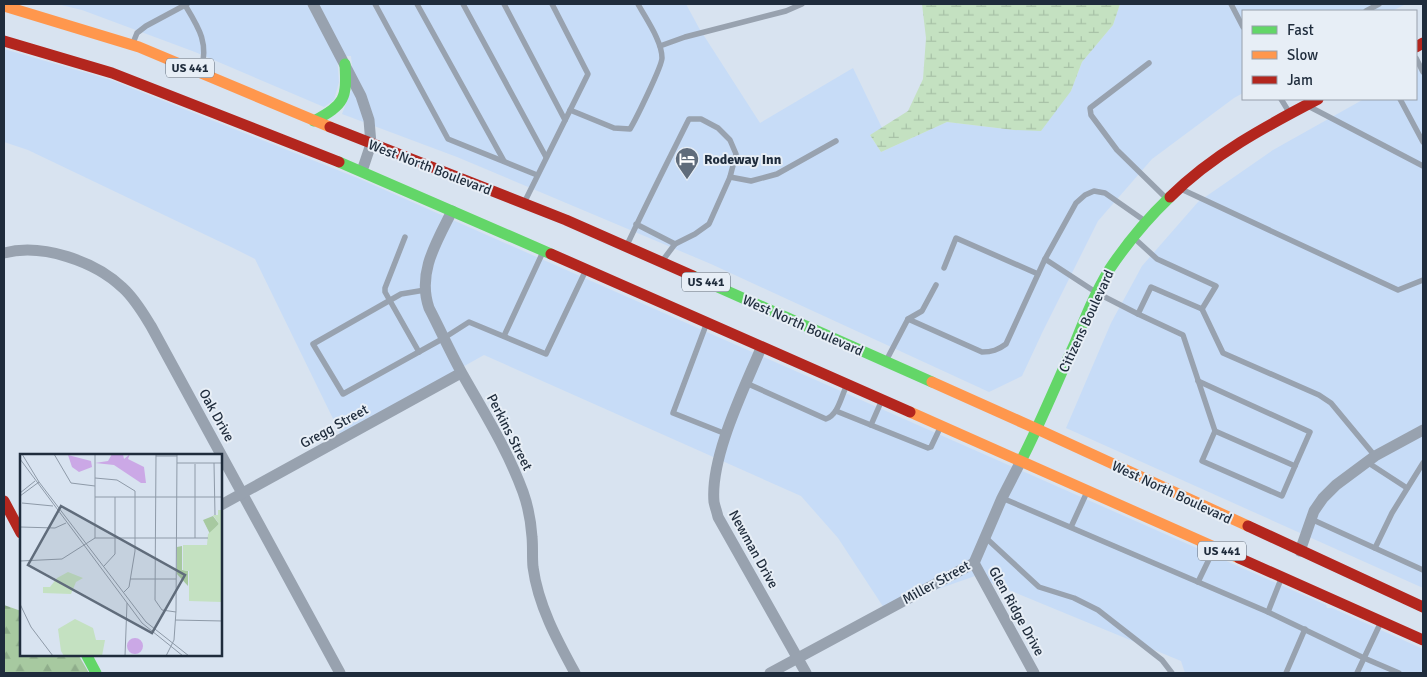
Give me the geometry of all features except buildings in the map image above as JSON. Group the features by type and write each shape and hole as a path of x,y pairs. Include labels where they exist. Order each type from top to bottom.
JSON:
{"main road":[{"name":"West North Boulevard","path":"4,6 132,45 371,144 566,220 1037,429 1423,607"},
{"name":"West North Boulevard","path":"4,41 112,73 362,172 1087,490 1423,640"},
{"path":"314,121 340,105 346,92 345,64"},
{"name":"Citizens Boulevard","path":"1037,429 1097,293 1110,269 1132,237 1180,188 1219,157 1245,139 1316,100"},
{"name":"Miller Street","path":"1021,461 1037,429"},
{"path":"4,501 20,531"},
{"path":"1332,600 1354,597"},
{"path":"88,657 96,673"}],"street":[{"path":"314,4 361,96 369,120 371,144 362,172"},
{"name":"Perkins Street","path":"452,212 432,251 426,272 425,297 462,373 507,455 523,493 530,519 533,567 538,588 547,617 575,673"},
{"name":"Oak Drive","path":"4,253 27,250 68,257 91,266 111,278 124,289 151,326 221,454"},
{"name":"Newman Drive","path":"761,348 726,434 717,464 714,504 718,517 806,673"},
{"name":"Gregg Street","path":"222,504 462,373"},
{"path":"1300,551 1314,511 1323,498 1371,459 1423,430"},
{"name":"Oak Drive","path":"222,456 340,673"},
{"name":"Miller Street","path":"770,673 974,563 1002,498 1021,461"},
{"name":"Glen Ridge Drive","path":"974,563 1034,673"}],"lane":[{"path":"132,45 137,33 146,26 187,4 202,40 205,59 201,73"},
{"path":"375,4 448,139 537,175"},
{"path":"417,4 504,161"},
{"path":"463,4 546,157"},
{"path":"504,4 565,120"},
{"path":"523,203 588,74 552,4"},
{"path":"570,110 614,128 630,129 662,60 660,46 638,4"},
{"path":"660,46 685,36 786,11 802,4"},
{"path":"1231,4 1242,25"},
{"path":"1368,10 1380,4"},
{"path":"1417,60 1423,72"},
{"path":"1149,63 1090,108 1091,115 1117,150 1167,200"},
{"path":"1282,100 1289,114"},
{"path":"1401,100 1423,142"},
{"path":"1306,105 1423,166"},
{"path":"626,247 689,119 701,119 718,128 730,140 736,154 730,177 710,224 675,244 661,262"},
{"path":"730,177 751,181 777,174 836,141"},
{"path":"1180,188 1398,290 1423,280"},
{"path":"908,319 982,352 998,350 1006,344 1045,259 1076,203 1094,191 1104,193 1146,221"},
{"path":"636,224 675,244"},
{"path":"405,237 385,292 419,352"},
{"path":"1132,237 1157,258 1216,286 1202,310"},
{"path":"944,268 956,238 1038,274"},
{"path":"504,336 543,252"},
{"path":"1045,259 1097,293 1183,335 1198,381 1215,431 1202,460 1282,496 1310,432 1198,381"},
{"path":"425,290 400,294 313,344 343,394 469,322 546,354 586,270"},
{"path":"886,362 908,319 922,310 936,285"},
{"path":"1138,314 1152,287 1202,310 1223,353 1319,395 1331,403 1371,459 1408,488"},
{"path":"707,323 673,413 726,434"},
{"path":"746,383 826,419 830,418 836,411 847,385"},
{"path":"871,424 882,400"},
{"path":"836,411 928,448 931,447 940,426"},
{"path":"1215,431 1295,466"},
{"path":"1375,548 1392,512 1423,463"},
{"path":"1071,527 1087,490"},
{"path":"1002,498 1268,612 1399,673"},
{"path":"1311,519 1423,570"},
{"path":"985,537 1039,587 1074,598 1098,610 1162,660 1172,673"},
{"path":"1198,582 1215,547"},
{"path":"1268,612 1282,577"},
{"path":"1357,673 1381,622"},
{"path":"1286,673 1305,629"}],"shaded area":[{"path":"57,4 686,4 699,28 760,123 853,68 882,128 870,135 881,152 947,122 1014,130 1071,91 1082,62 1113,25 1120,4 1406,4 1394,10 1242,10 1242,94 1152,159 1098,221 1022,376 989,392 711,264 457,157 342,114 354,83 351,56 337,56 339,82 334,100 324,107 195,52 82,10"},
{"path":"4,49 111,80 360,179 1423,649 1423,673 1185,673 1181,661 975,576 884,608 838,538 801,496 484,355 341,435 255,259 28,150 4,142"},
{"path":"1423,67 1423,588 1066,428 1111,323 1142,266 1198,202 1273,150 1362,100 1417,100 1417,70"}],"green space":[{"path":"922,4 1120,4 1113,25 1082,62 1071,91 1041,131 1014,130 947,122 881,152 870,135 908,111 923,79 926,38"},
{"path":"4,605 20,611 20,657 80,657 89,673 4,673"}],"traffic: fast":[{"path":"314,121 332,110 342,99 345,85 345,64"},
{"path":"339,162 551,254"},
{"path":"1021,461 1090,306 1109,270 1130,241 1170,197"},
{"path":"693,276 932,382"},
{"path":"88,657 96,673"}],"traffic: slow":[{"path":"4,6 139,47 330,127"},
{"path":"932,382 1248,526"},
{"path":"910,412 1239,558"}],"traffic: jam":[{"path":"4,41 112,73 339,162"},
{"path":"1417,46 1423,43"},
{"path":"1170,197 1186,182 1240,142 1316,100"},
{"path":"330,127 566,220 693,276"},
{"path":"551,254 910,412"},
{"path":"4,501 20,531"},
{"path":"1248,526 1423,607"},
{"path":"1239,558 1423,640"}],"place":[{"name":"Rodeway Inn","path":"687,180"}]}
